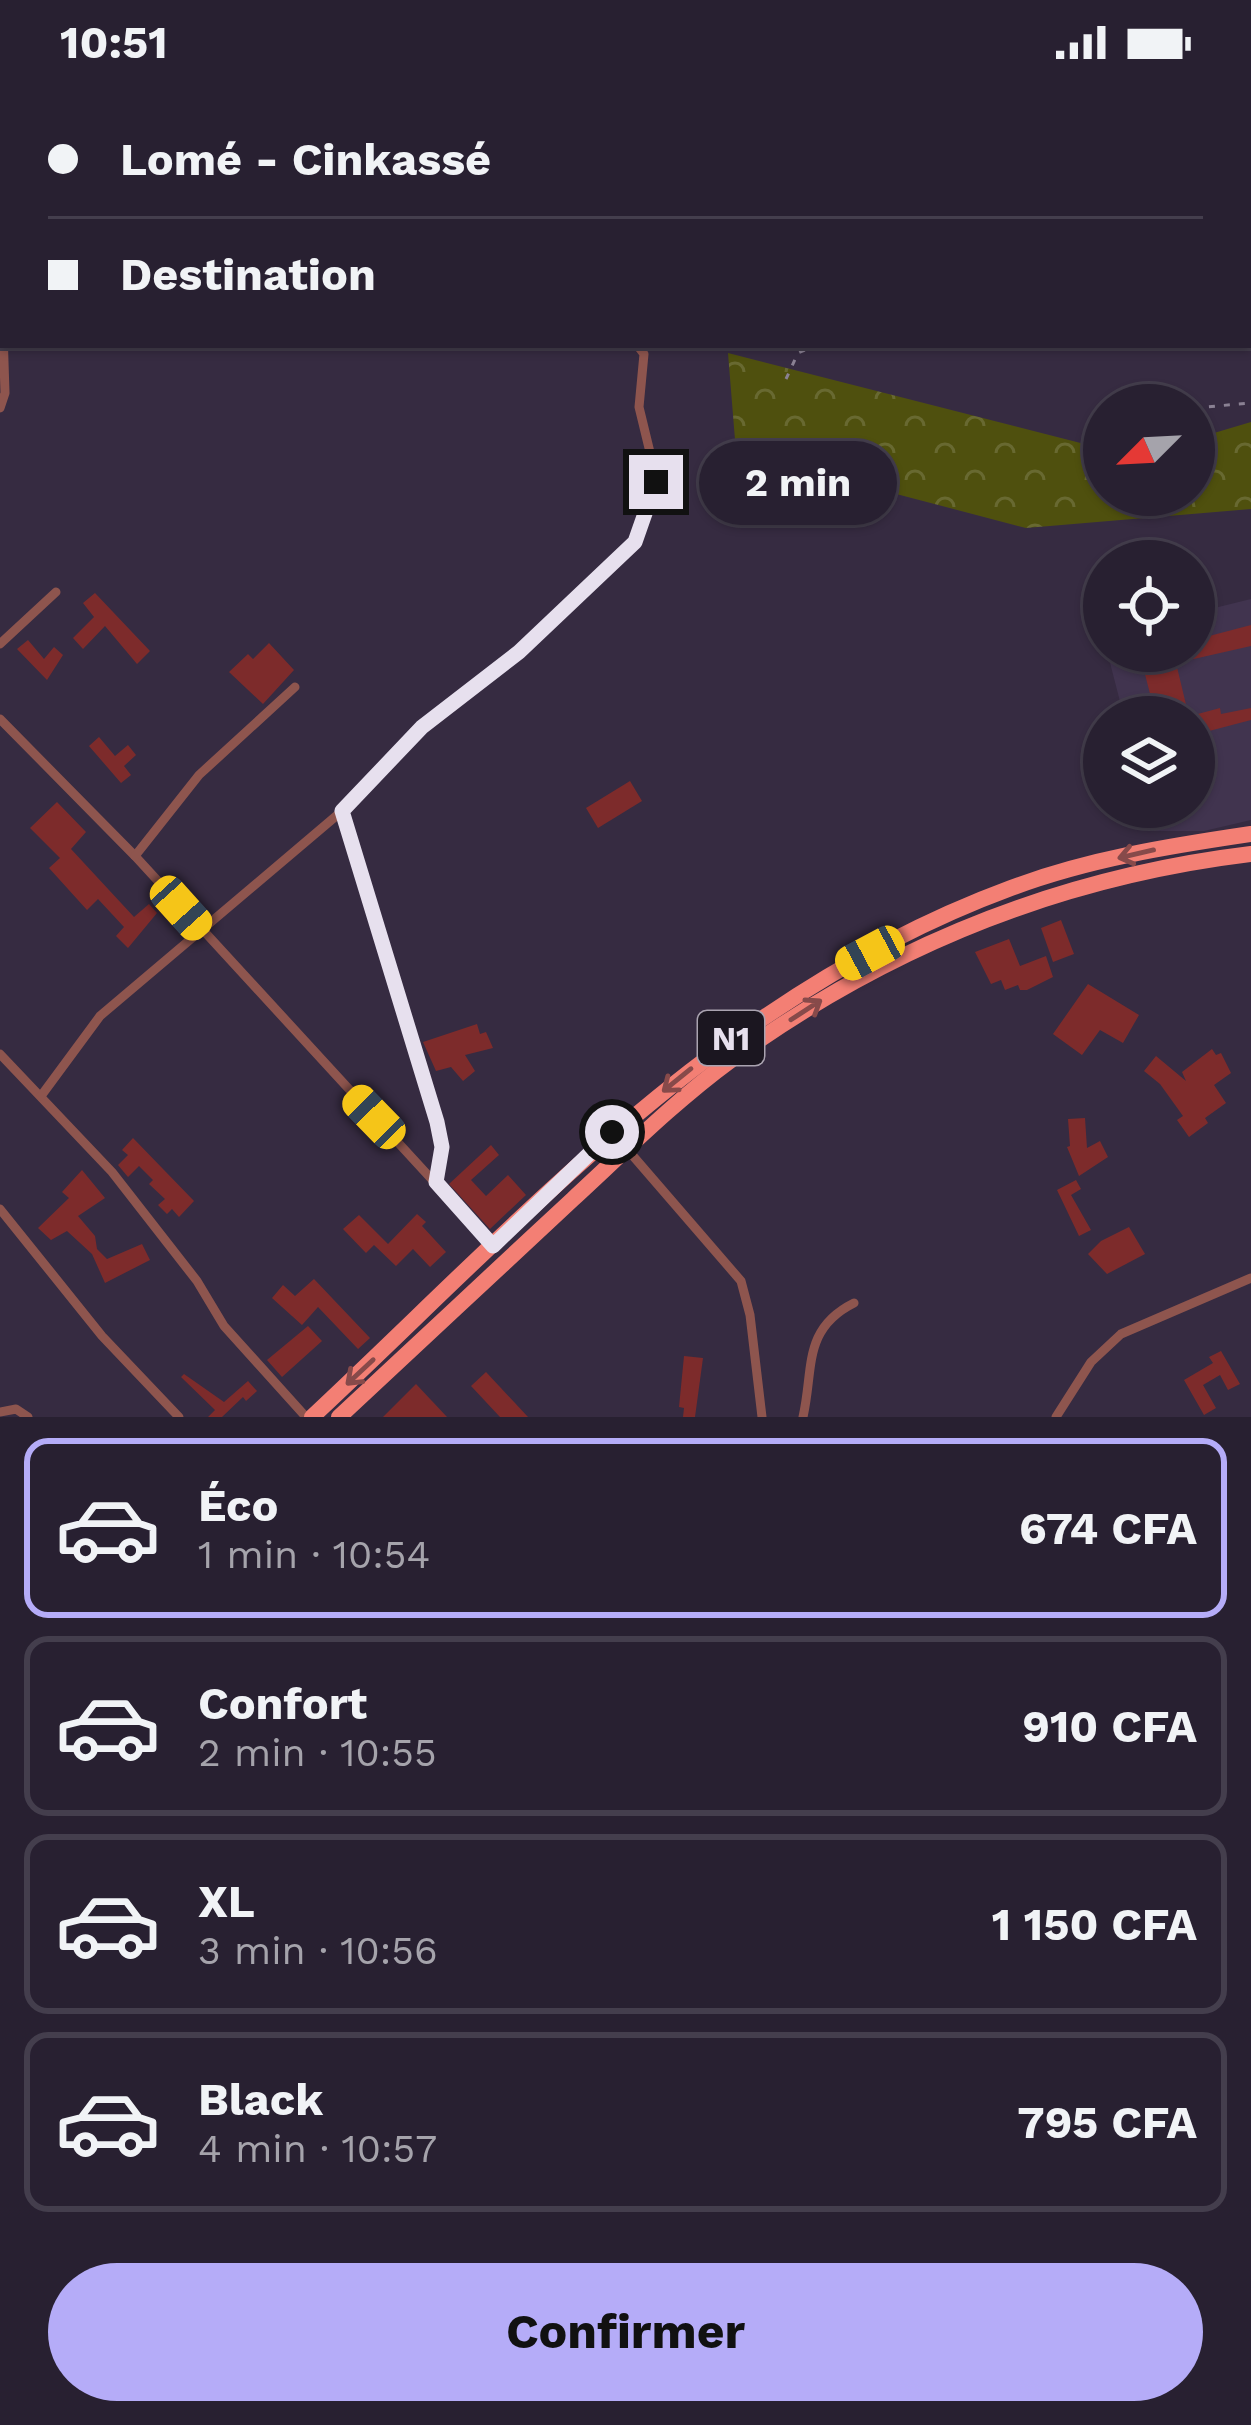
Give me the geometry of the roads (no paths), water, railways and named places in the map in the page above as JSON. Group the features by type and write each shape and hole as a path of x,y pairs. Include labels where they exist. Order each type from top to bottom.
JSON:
{"highway":[{"name":"N1","path":"339,1417 493,1246 612,1132 763,1015 901,936 1159,848 1251,834"},
{"name":"N1","path":"309,1417 424,1325 728,1062 819,1001 1016,896 1251,854"}],"street":[{"path":"0,408 5,392 4,348"},
{"path":"41,1096 100,1016 342,811 422,727 519,652 635,542 656,482 639,407 644,354 639,348"},
{"path":"0,644 56,592"},
{"path":"135,856 188,788 295,687"},
{"path":"0,719 135,856 493,1246"},
{"path":"342,811 437,1122 442,1147 436,1182"},
{"path":"0,1054 112,1172 197,1281 224,1326 309,1417"},
{"path":"627,1149 741,1281 762,1417"},
{"path":"0,1209 102,1336 178,1417"},
{"path":"1056,1417 1091,1361 1121,1334 1251,1278"},
{"path":"803,1417 818,1335 826,1322 854,1304"},
{"path":"0,1412 16,1409 28,1417"}]}
